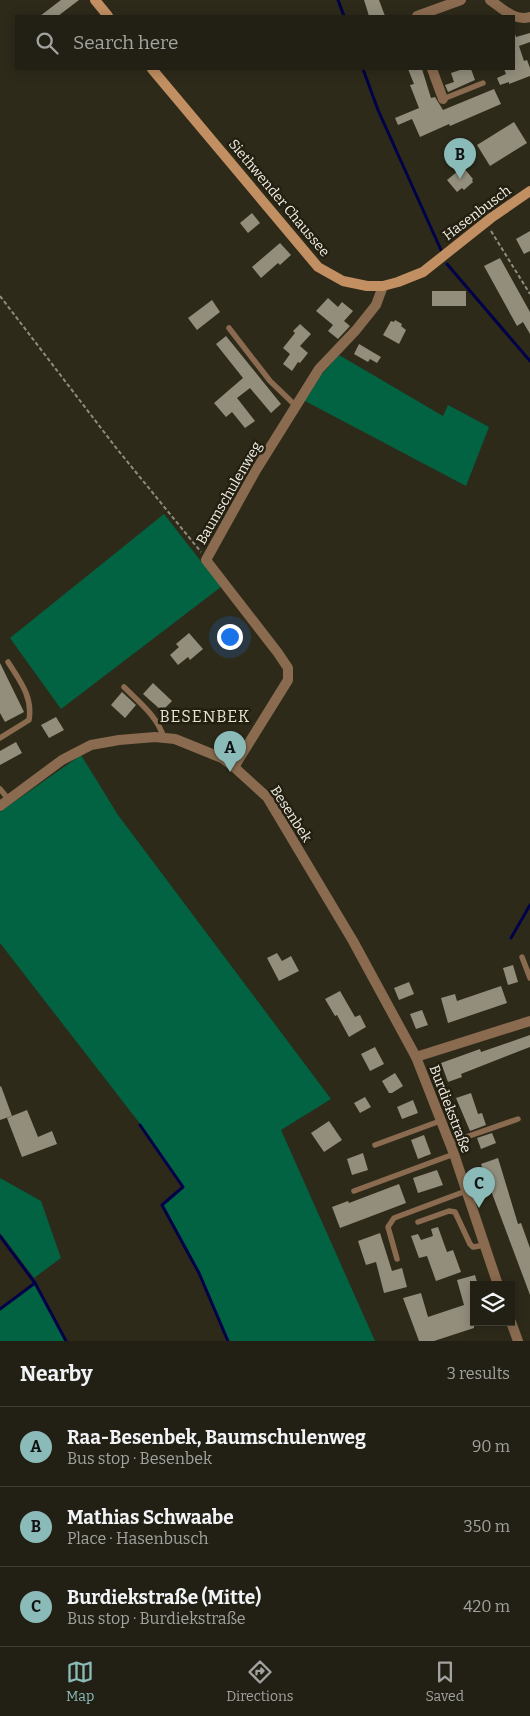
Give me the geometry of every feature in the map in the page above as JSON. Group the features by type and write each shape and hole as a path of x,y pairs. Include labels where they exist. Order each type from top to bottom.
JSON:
{"main road":[{"path":"94,0 107,15"},
{"name":"Siethwender Chaussee","path":"153,70 318,267 343,281 368,286 383,286 423,272 440,258"},
{"name":"Hasenbusch","path":"440,258 530,191"}],"street":[{"path":"420,15 461,0"},
{"path":"490,0 512,15"},
{"path":"515,17 524,19 530,17"},
{"path":"432,70 443,98"},
{"name":"Baumschulenweg","path":"234,766 288,680 288,668 278,652 206,560 256,470 296,406 320,369 376,305 383,286"},
{"name":"Besenbek","path":"4,803 62,760 91,745 155,737 175,739 222,758 234,766 267,798 353,941 416,1057"},
{"path":"416,1057 530,1021"},
{"name":"Burdiekstraße","path":"416,1057 454,1154 497,1281"},
{"path":"512,1326 518,1341"}],"lane":[{"path":"443,98 483,83"},
{"path":"229,328 270,381 296,406"},
{"path":"0,738 29,720 30,705 22,684 8,662"},
{"path":"124,687 155,718 160,725 164,738"},
{"path":"0,789 4,803"},
{"path":"522,957 530,978"},
{"path":"449,1143 518,1119"},
{"path":"375,1146 440,1121"},
{"path":"354,1191 454,1154"},
{"path":"397,1259 388,1227 394,1218 466,1191"},
{"path":"418,1222 449,1211 455,1212 470,1244 473,1247 485,1245"}],"path":[{"path":"486,222 530,294"},
{"path":"0,296 117,449 206,560"}],"green space":[{"path":"339,355 443,416 448,405 489,427 466,486 305,401 322,374"},
{"path":"164,514 221,587 61,709 10,638"},
{"path":"81,755 118,815 331,1099 281,1130 375,1341 229,1341 200,1273 163,1205 184,1187 141,1125 0,943 0,812"},
{"path":"0,1178 41,1201 61,1258 34,1278 0,1233"},
{"path":"35,1284 65,1341 0,1341 0,1310"}],"building":[{"path":"61,0 79,0 59,15 41,15"},
{"path":"364,0 379,0 385,15 369,15"},
{"path":"530,33 530,42 519,46 524,61 527,60 530,68 530,76 509,84 509,82 500,85 497,78 506,74 504,70 515,70 515,34 516,37"},
{"path":"408,70 422,70 431,98 435,97 443,110 494,89 501,104 420,137 412,119 398,125 395,118 419,108 410,85 414,84"},
{"path":"460,70 471,70 475,80 448,92 445,85 454,82 451,73"},
{"path":"514,122 527,143 490,166 477,145"},
{"path":"463,167 473,179 473,182 464,190 462,188 457,192 447,180"},
{"path":"252,213 260,223 248,233 240,223"},
{"path":"530,231 530,251 524,254 516,239"},
{"path":"280,243 291,255 280,265 278,263 261,278 252,267"},
{"path":"500,258 530,312 530,334 523,322 517,326 484,266"},
{"path":"432,291 466,291 466,306 432,306"},
{"path":"328,298 338,307 342,302 353,311 344,321 350,326 338,339 328,331 333,325 316,311"},
{"path":"212,300 220,312 197,330 188,318"},
{"path":"395,320 402,324 401,326 406,330 399,344 383,335 391,321 394,322"},
{"path":"300,324 311,334 300,346 308,353 292,371 283,364 290,354 283,348 295,333 293,331"},
{"path":"226,336 281,404 271,413 250,388 237,398 255,421 245,428 232,412 226,417 214,403 243,378 216,344"},
{"path":"359,344 381,357 377,363 370,359 368,362 354,354"},
{"path":"189,633 203,649 190,660 188,657 178,665 170,655 179,647 176,644"},
{"path":"0,663 24,712 5,722 0,713"},
{"path":"153,683 172,701 162,711 143,694"},
{"path":"122,692 136,705 125,718 111,705"},
{"path":"56,717 64,730 49,738 41,725"},
{"path":"16,742 22,753 0,765 0,751"},
{"path":"277,953 282,961 291,956 299,971 279,981 267,958"},
{"path":"513,965 518,982 508,985 503,968"},
{"path":"409,982 414,994 399,1000 394,988"},
{"path":"501,986 507,1003 448,1023 441,998 455,994 457,1001"},
{"path":"340,991 355,1017 360,1015 366,1027 349,1037 337,1015 335,1016 325,999"},
{"path":"422,1010 428,1025 416,1029 410,1014"},
{"path":"530,1035 530,1047 461,1074 462,1077 448,1082 441,1063 480,1049 481,1052"},
{"path":"375,1047 384,1064 370,1071 361,1054"},
{"path":"395,1073 403,1086 389,1093 382,1081"},
{"path":"0,1087 12,1116 0,1120"},
{"path":"471,1093 478,1114 482,1113 486,1125 470,1131 456,1098"},
{"path":"365,1097 371,1107 360,1113 354,1103"},
{"path":"413,1100 418,1113 402,1119 397,1107"},
{"path":"27,1110 38,1137 52,1131 57,1144 22,1157 7,1118"},
{"path":"329,1121 342,1140 324,1152 311,1133"},
{"path":"492,1133 496,1143 481,1149 477,1138"},
{"path":"424,1135 431,1154 418,1159 411,1140"},
{"path":"363,1153 368,1170 352,1175 347,1159"},
{"path":"498,1158 518,1224 521,1223 530,1248 530,1295 481,1164"},
{"path":"437,1170 443,1185 418,1193 413,1178"},
{"path":"399,1184 406,1203 340,1228 332,1207 348,1201 349,1203"},
{"path":"438,1227 447,1252 453,1250 461,1272 436,1281 427,1256 419,1258 411,1236 418,1234 421,1240 433,1236 431,1229"},
{"path":"380,1233 392,1271 402,1268 407,1287 384,1293 376,1262 366,1265 358,1241"},
{"path":"475,1275 477,1281 470,1281 470,1326 474,1326 474,1328 434,1341 419,1341 403,1298 421,1293 428,1317 464,1305 457,1280"}],"waterway":[{"path":"338,0 344,15"},
{"path":"363,70 378,110 441,250"},
{"path":"447,264 530,361"},
{"path":"511,938 530,905"},
{"path":"140,1125 183,1187 162,1205 199,1273 228,1341"},
{"path":"0,1236 35,1283 66,1341"},
{"path":"0,1309 35,1283"}],"place":[{"name":"Mathias Schwaabe","path":"460,179"},
{"name":"Raa-Besenbek, Baumschulenweg","path":"230,772"},
{"name":"Burdiekstraße (Mitte)","path":"479,1208"}],"district":[{"name":"BESENBEK","path":"205,716"}]}
